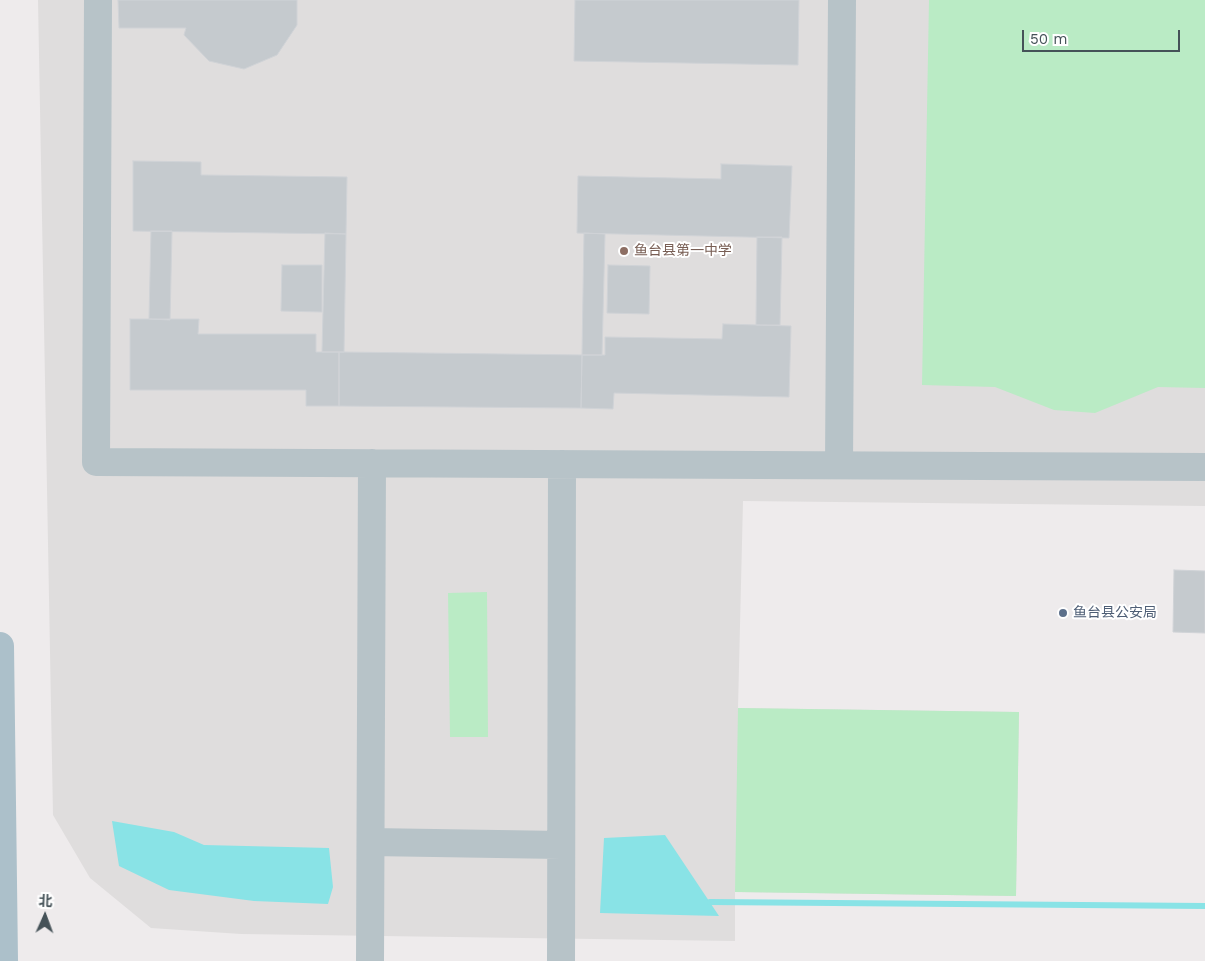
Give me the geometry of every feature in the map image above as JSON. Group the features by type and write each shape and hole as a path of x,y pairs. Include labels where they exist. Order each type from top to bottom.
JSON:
{"main road":[{"path":"0,646 4,961"}],"lane":[{"path":"98,0 96,462 1205,467"},
{"path":"839,465 842,0"},
{"path":"370,961 372,463"},
{"path":"560,961 562,464"},
{"path":"371,842 561,845"}],"shaded area":[{"name":"鱼台县第一中学","path":"38,0 1205,0 1205,506 743,501 738,708 1019,712 1016,896 735,892 735,941 241,934 151,928 90,878 53,815"}],"green space":[{"path":"929,0 1205,0 1205,388 1158,387 1095,413 1054,410 995,387 922,385"},
{"path":"487,592 488,737 450,737 448,593"},
{"path":"738,708 1019,712 1016,896 735,892"}],"water":[{"path":"112,821 174,832 204,845 329,848 333,887 328,904 254,901 169,890 119,866"},
{"path":"665,835 719,916 600,913 604,838"}],"building":[{"path":"118,0 297,0 297,25 277,55 244,69 209,61 184,35 186,28 119,28"},
{"path":"575,0 799,0 798,65 574,61"},
{"path":"133,161 201,162 201,175 347,177 346,234 133,231"},
{"path":"721,164 792,166 789,238 577,233 578,176 721,179"},
{"path":"151,231 172,231 170,320 149,319"},
{"path":"325,233 346,234 344,352 322,352"},
{"path":"584,233 605,234 602,355 582,355"},
{"path":"757,237 782,237 780,325 756,325"},
{"path":"282,265 322,265 322,312 281,311"},
{"path":"608,265 650,266 649,314 607,313"},
{"path":"130,319 199,319 198,334 316,334 316,352 339,352 339,406 306,406 306,390 130,390"},
{"path":"723,324 791,326 789,397 614,393 613,409 581,408 582,355 605,355 605,337 722,339"},
{"path":"339,352 582,355 581,408 339,406"},
{"path":"1174,570 1205,571 1205,633 1173,632"}],"waterway":[{"path":"710,902 1205,906"}],"place":[{"name":"鱼台县第一中学","path":"624,251"},
{"name":"鱼台县公安局","path":"1063,613"}]}
